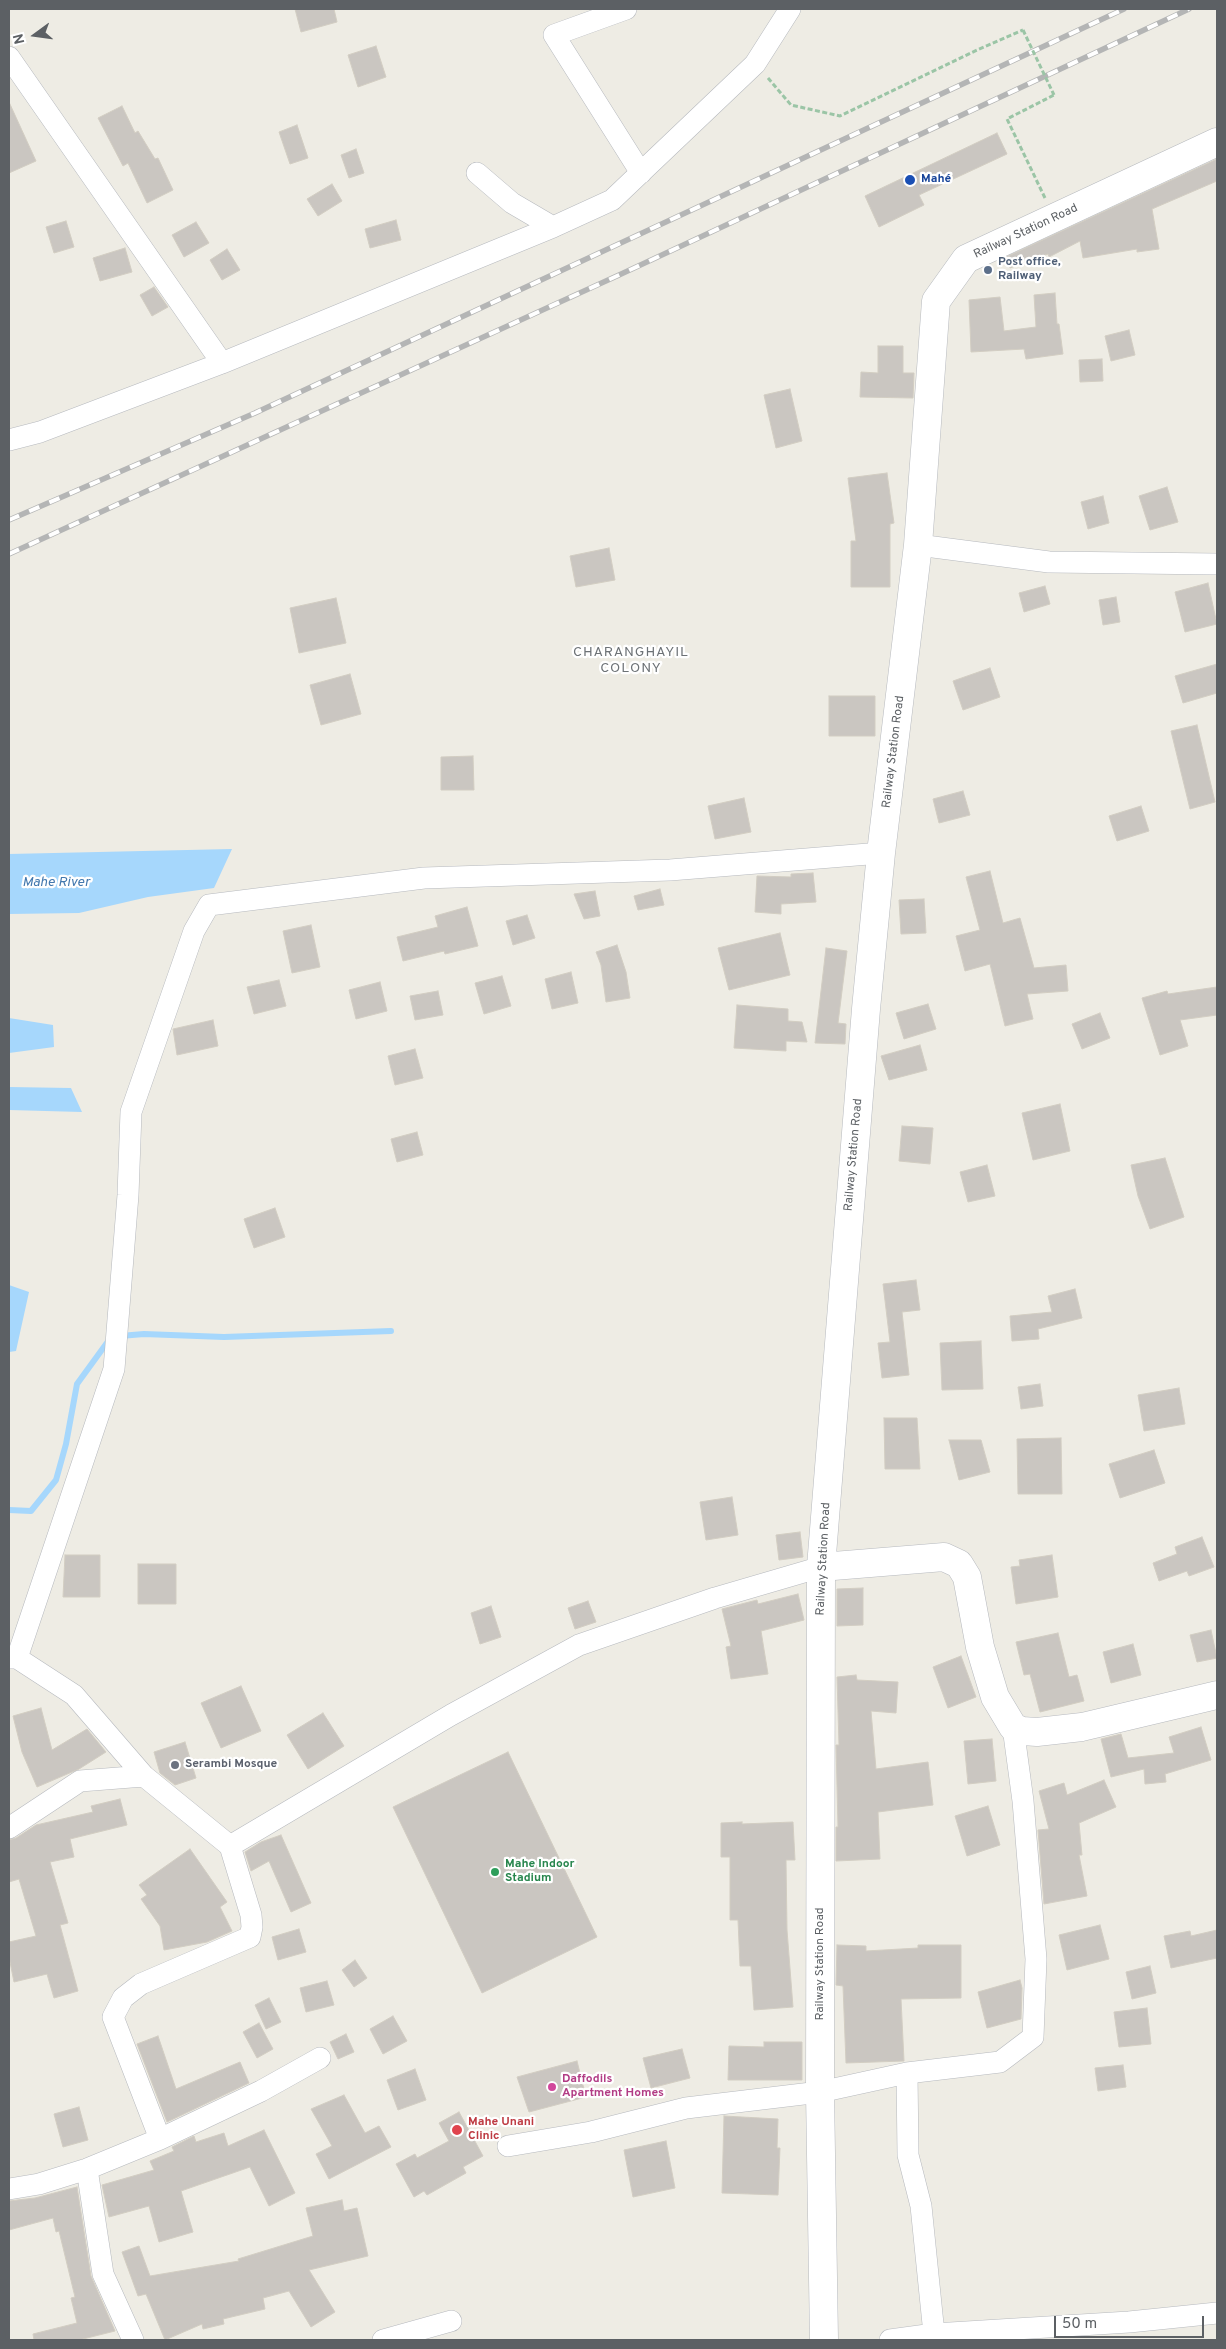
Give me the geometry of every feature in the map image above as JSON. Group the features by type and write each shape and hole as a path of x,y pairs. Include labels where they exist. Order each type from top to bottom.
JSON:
{"street":[{"path":"626,9 554,35 641,173"},
{"path":"9,440 40,432 222,363 553,227 612,200 755,64 790,9"},
{"path":"9,57 222,363"},
{"name":"Railway Station Road","path":"824,2340 820,2092 821,1567 866,1009 881,853 918,545 936,302 966,259 1217,142"},
{"path":"477,173 512,203 553,227"},
{"path":"918,545 1050,562 1217,564"},
{"path":"160,2139 113,2017 123,1998 141,1984 250,1937 252,1927 251,1916 230,1846 144,1776 74,1695 13,1658 114,1368 128,1195 131,1112 194,931 209,905 424,878 670,870 881,853"},
{"path":"230,1846 451,1715 579,1645 715,1598 821,1567 944,1557 959,1564 967,1577 980,1647 995,1697 1013,1727 1023,1801 1036,1959 1033,2037 1000,2062 907,2073 820,2092 686,2108 591,2132 508,2146"},
{"path":"1013,1727 1022,1731 1037,1732 1082,1727 1217,1695"},
{"path":"9,1828 80,1781 144,1776"},
{"path":"9,2189 39,2184 87,2169 160,2139 261,2091 320,2058"},
{"path":"907,2073 908,2156 921,2206 934,2334"},
{"path":"87,2169 103,2274 133,2340"},
{"path":"890,2340 934,2334 1129,2322 1217,2313"},
{"path":"383,2340 451,2321"}],"path":[{"path":"755,64 792,105 840,116 1022,30 1054,95 1007,119 1054,218"}],"water":[{"name":"Mahe River","path":"232,849 214,888 148,897 79,913 9,914 9,854"},
{"path":"9,1018 53,1025 54,1047 9,1053"},
{"path":"9,1087 71,1088 82,1112 9,1110"},
{"path":"9,1285 29,1292 16,1351 9,1352"}],"building":[{"path":"295,9 334,9 337,22 301,32"},
{"path":"376,46 386,77 358,87 348,55"},
{"path":"9,102 36,161 9,173"},
{"path":"122,106 135,133 138,131 155,159 158,158 173,190 147,203 128,163 123,166 98,118"},
{"path":"297,125 308,158 290,164 279,132"},
{"path":"997,133 1007,154 919,195 924,205 879,227 865,196"},
{"path":"356,149 364,173 349,178 341,155"},
{"path":"1217,159 1217,181 1152,209 1159,249 1137,252 1137,249 1083,258 1080,241 1049,257 1048,254 1010,268 1006,257"},
{"path":"332,184 342,201 318,216 307,199"},
{"path":"396,220 401,240 370,248 365,229"},
{"path":"66,221 74,247 54,253 46,227"},
{"path":"196,222 209,243 184,257 172,235"},
{"path":"125,248 132,272 100,281 93,258"},
{"path":"227,249 240,270 222,280 210,260"},
{"path":"154,287 168,307 152,316 140,295"},
{"path":"1055,293 1057,324 1059,324 1063,354 1026,359 1024,349 971,352 969,300 1000,297 1004,331 1036,327 1034,295"},
{"path":"1129,330 1135,355 1111,361 1105,336"},
{"path":"878,346 903,346 903,373 914,373 913,398 860,397 861,372 878,373"},
{"path":"1102,359 1103,381 1080,382 1079,360"},
{"path":"790,389 802,441 776,448 764,395"},
{"path":"887,473 894,523 890,524 890,587 851,587 851,541 856,541 848,478"},
{"path":"1167,487 1178,522 1150,530 1139,496"},
{"path":"1103,496 1109,523 1088,529 1081,502"},
{"path":"609,548 615,580 576,587 570,556"},
{"path":"1208,583 1217,624 1185,632 1175,592"},
{"path":"1045,586 1050,604 1024,612 1019,593"},
{"path":"1116,597 1120,622 1103,625 1099,600"},
{"path":"336,598 346,643 299,653 290,608"},
{"path":"1217,664 1217,693 1183,703 1175,676"},
{"path":"990,668 1000,697 963,710 953,681"},
{"path":"350,674 361,714 321,725 310,685"},
{"path":"829,696 875,696 875,736 829,736"},
{"path":"1197,725 1215,802 1190,809 1171,731"},
{"path":"473,756 474,790 441,790 441,757"},
{"path":"963,791 970,815 939,823 933,799"},
{"path":"744,798 751,832 715,839 708,806"},
{"path":"1141,806 1149,831 1117,841 1109,816"},
{"path":"990,871 1003,923 1020,918 1034,968 1066,965 1068,991 1027,994 1033,1019 1005,1026 990,964 965,971 956,936 980,930 966,877"},
{"path":"813,873 816,902 781,904 781,914 755,912 757,876 791,877 791,874"},
{"path":"660,889 664,905 638,910 634,896"},
{"path":"595,891 600,916 584,919 574,894"},
{"path":"924,899 926,933 901,934 899,900"},
{"path":"467,907 478,946 445,954 444,951 403,961 397,937 438,927 435,916"},
{"path":"527,915 535,938 513,945 506,921"},
{"path":"311,925 320,967 292,973 283,931"},
{"path":"780,933 790,975 729,990 718,948"},
{"path":"617,945 626,972 630,998 606,1002 601,965 596,952"},
{"path":"826,948 847,951 838,1023 846,1024 845,1044 815,1043"},
{"path":"571,972 578,1003 552,1009 545,979"},
{"path":"502,976 511,1006 484,1014 475,983"},
{"path":"279,980 286,1006 254,1014 247,987"},
{"path":"380,982 387,1011 356,1019 349,990"},
{"path":"1217,987 1217,1015 1180,1020 1188,1046 1160,1055 1142,998 1167,991 1168,994"},
{"path":"438,991 443,1015 415,1020 410,996"},
{"path":"928,1004 936,1029 904,1039 896,1013"},
{"path":"737,1005 788,1009 788,1021 802,1022 807,1042 786,1041 786,1051 734,1048"},
{"path":"1100,1013 1110,1038 1082,1049 1072,1024"},
{"path":"213,1020 218,1046 177,1055 173,1029"},
{"path":"920,1045 927,1070 889,1080 881,1056"},
{"path":"415,1049 423,1078 395,1085 388,1056"},
{"path":"1060,1104 1070,1151 1033,1160 1022,1113"},
{"path":"902,1126 933,1128 930,1164 899,1161"},
{"path":"417,1132 423,1155 397,1162 391,1139"},
{"path":"1165,1158 1184,1217 1150,1229 1138,1196 1131,1165"},
{"path":"987,1165 995,1196 968,1202 960,1172"},
{"path":"275,1208 285,1237 254,1248 244,1219"},
{"path":"916,1280 920,1310 902,1312 909,1375 882,1378 878,1343 890,1342 883,1284"},
{"path":"1075,1289 1082,1318 1038,1329 1039,1339 1012,1341 1010,1316 1052,1312 1048,1296"},
{"path":"981,1341 983,1389 942,1390 940,1343"},
{"path":"1040,1384 1043,1406 1021,1409 1018,1387"},
{"path":"1179,1388 1185,1424 1144,1431 1138,1395"},
{"path":"884,1418 917,1418 920,1469 885,1469"},
{"path":"1061,1438 1062,1494 1018,1494 1017,1439"},
{"path":"949,1440 981,1440 990,1472 959,1480"},
{"path":"1154,1450 1165,1483 1120,1498 1109,1464"},
{"path":"732,1497 738,1535 706,1540 700,1502"},
{"path":"800,1532 803,1557 779,1560 776,1535"},
{"path":"1202,1537 1214,1567 1189,1576 1187,1571 1159,1581 1153,1563 1177,1554 1175,1547"},
{"path":"65,1555 100,1555 100,1597 63,1597"},
{"path":"1052,1555 1058,1597 1016,1604 1011,1567 1020,1566 1019,1560"},
{"path":"138,1564 176,1564 176,1604 138,1604"},
{"path":"863,1588 863,1625 837,1626 837,1589"},
{"path":"798,1594 804,1620 761,1631 768,1674 731,1679 726,1647 731,1646 722,1609 757,1600 758,1604"},
{"path":"588,1601 596,1622 575,1629 568,1608"},
{"path":"491,1606 501,1637 480,1644 471,1613"},
{"path":"1211,1630 1217,1658 1197,1662 1190,1635"},
{"path":"1058,1633 1069,1677 1077,1675 1084,1701 1040,1712 1030,1674 1024,1675 1016,1642"},
{"path":"1133,1644 1141,1675 1111,1683 1103,1652"},
{"path":"961,1656 976,1697 948,1708 933,1667"},
{"path":"856,1675 857,1680 898,1682 896,1713 871,1711 876,1769 928,1762 933,1805 878,1812 880,1859 836,1861 836,1827 838,1827 836,1745 839,1745 837,1677"},
{"path":"241,1686 261,1731 221,1748 201,1703"},
{"path":"41,1708 52,1750 87,1729 106,1752 79,1769 37,1787 22,1752 13,1716"},
{"path":"323,1713 344,1746 308,1769 287,1735"},
{"path":"1201,1727 1211,1760 1165,1774 1166,1782 1145,1784 1144,1769 1111,1777 1101,1739 1121,1734 1128,1758 1174,1753 1169,1737"},
{"path":"992,1739 996,1781 968,1784 964,1741"},
{"name":"Serambi Mosque","path":"185,1742 196,1778 175,1785 160,1773 154,1752"},
{"name":"Mahe Indoor Stadium","path":"508,1752 597,1937 482,1993 393,1807"},
{"path":"1104,1780 1116,1807 1079,1823 1082,1855 1079,1855 1087,1896 1044,1904 1038,1830 1049,1829 1039,1791 1064,1783 1067,1795"},
{"path":"120,1799 127,1825 70,1839 74,1857 50,1862 68,1923 60,1925 78,1991 54,1998 47,1974 14,1982 9,1957 9,1942 36,1936 19,1879 9,1882 9,1840 16,1838 36,1825 93,1812 91,1806"},
{"path":"988,1806 1000,1845 967,1856 955,1816"},
{"path":"742,1822 742,1824 793,1822 795,1860 786,1860 787,1930 793,2007 754,2010 751,1966 740,1966 738,1920 730,1920 730,1857 721,1857 721,1823"},
{"path":"281,1835 311,1903 291,1912 269,1861 251,1871 245,1852 261,1842"},
{"path":"190,1849 227,1902 220,1907 232,1931 207,1942 164,1950 160,1926 141,1899 147,1895 139,1885"},
{"path":"1100,1925 1109,1959 1067,1970 1059,1935"},
{"path":"299,1929 306,1952 278,1960 272,1937"},
{"path":"1217,1930 1217,1958 1171,1968 1164,1936 1190,1931 1191,1936"},
{"path":"837,1945 866,1946 866,1951 918,1948 918,1945 961,1945 961,1998 901,1999 904,2061 846,2063 843,1986 836,1985"},
{"path":"355,1960 367,1978 354,1987 342,1970"},
{"path":"1150,1966 1156,1993 1132,1999 1126,1972"},
{"path":"1020,1980 1022,1988 1021,2019 987,2028 978,1992"},
{"path":"327,1981 334,2005 306,2012 300,1988"},
{"path":"269,1998 281,2022 266,2029 255,2005"},
{"path":"1147,2008 1151,2044 1119,2047 1114,2012"},
{"path":"393,2016 407,2041 383,2054 370,2029"},
{"path":"259,2023 273,2049 257,2058 243,2032"},
{"path":"346,2034 354,2052 338,2059 330,2042"},
{"path":"158,2036 176,2089 240,2062 249,2083 167,2122 137,2044"},
{"path":"764,2042 802,2042 802,2080 728,2080 729,2046 764,2047"},
{"path":"682,2049 690,2078 651,2088 643,2058"},
{"name":"Daffodils Apartment Homes","path":"577,2061 586,2097 529,2112 517,2077"},
{"path":"1123,2065 1126,2087 1098,2091 1095,2068"},
{"path":"415,2069 426,2100 398,2110 387,2080"},
{"path":"344,2095 365,2133 379,2126 391,2147 329,2179 316,2154 332,2146 311,2109"},
{"path":"79,2107 88,2140 63,2147 54,2114"},
{"path":"459,2112 483,2156 463,2167 466,2173 427,2195 424,2191 414,2197 396,2164 415,2154 417,2158 449,2141 439,2123"},
{"path":"724,2116 778,2119 777,2148 780,2148 778,2195 722,2193"},
{"path":"264,2130 295,2193 269,2206 250,2167 181,2191 193,2232 159,2242 149,2206 109,2217 102,2185 154,2170 150,2161 174,2151 172,2147 194,2136 196,2142 224,2133 228,2146"},
{"path":"666,2141 675,2188 633,2197 624,2150"},
{"path":"77,2187 91,2276 115,2331 79,2340 34,2340 33,2334 77,2323 71,2298 75,2297 59,2231 56,2232 53,2218 9,2230 9,2201 35,2198"},
{"path":"342,2200 344,2211 357,2208 368,2256 309,2270 335,2312 311,2327 289,2291 263,2298 265,2309 223,2319 224,2324 203,2329 202,2324 165,2340 146,2294 138,2296 122,2252 139,2246 150,2276 239,2261 238,2259 313,2236 306,2208"}],"waterway":[{"path":"120,1336 144,1334 224,1337 391,1331"},
{"path":"9,1510 31,1511 56,1480 66,1444 77,1384 109,1340"}],"railway":[{"path":"9,520 255,413 1124,9"},
{"path":"9,554 619,275 1189,9"}],"place":[{"name":"Mahé","path":"910,180"},
{"name":"Post office, Railway","path":"988,270"},
{"name":"Serambi Mosque","path":"175,1765"},
{"name":"Mahe Indoor Stadium","path":"495,1872"},
{"name":"Daffodils Apartment Homes","path":"552,2087"},
{"name":"Mahe Unani Clinic","path":"457,2130"}],"district":[{"name":"CHARANGHAYIL COLONY","path":"631,662"}]}
